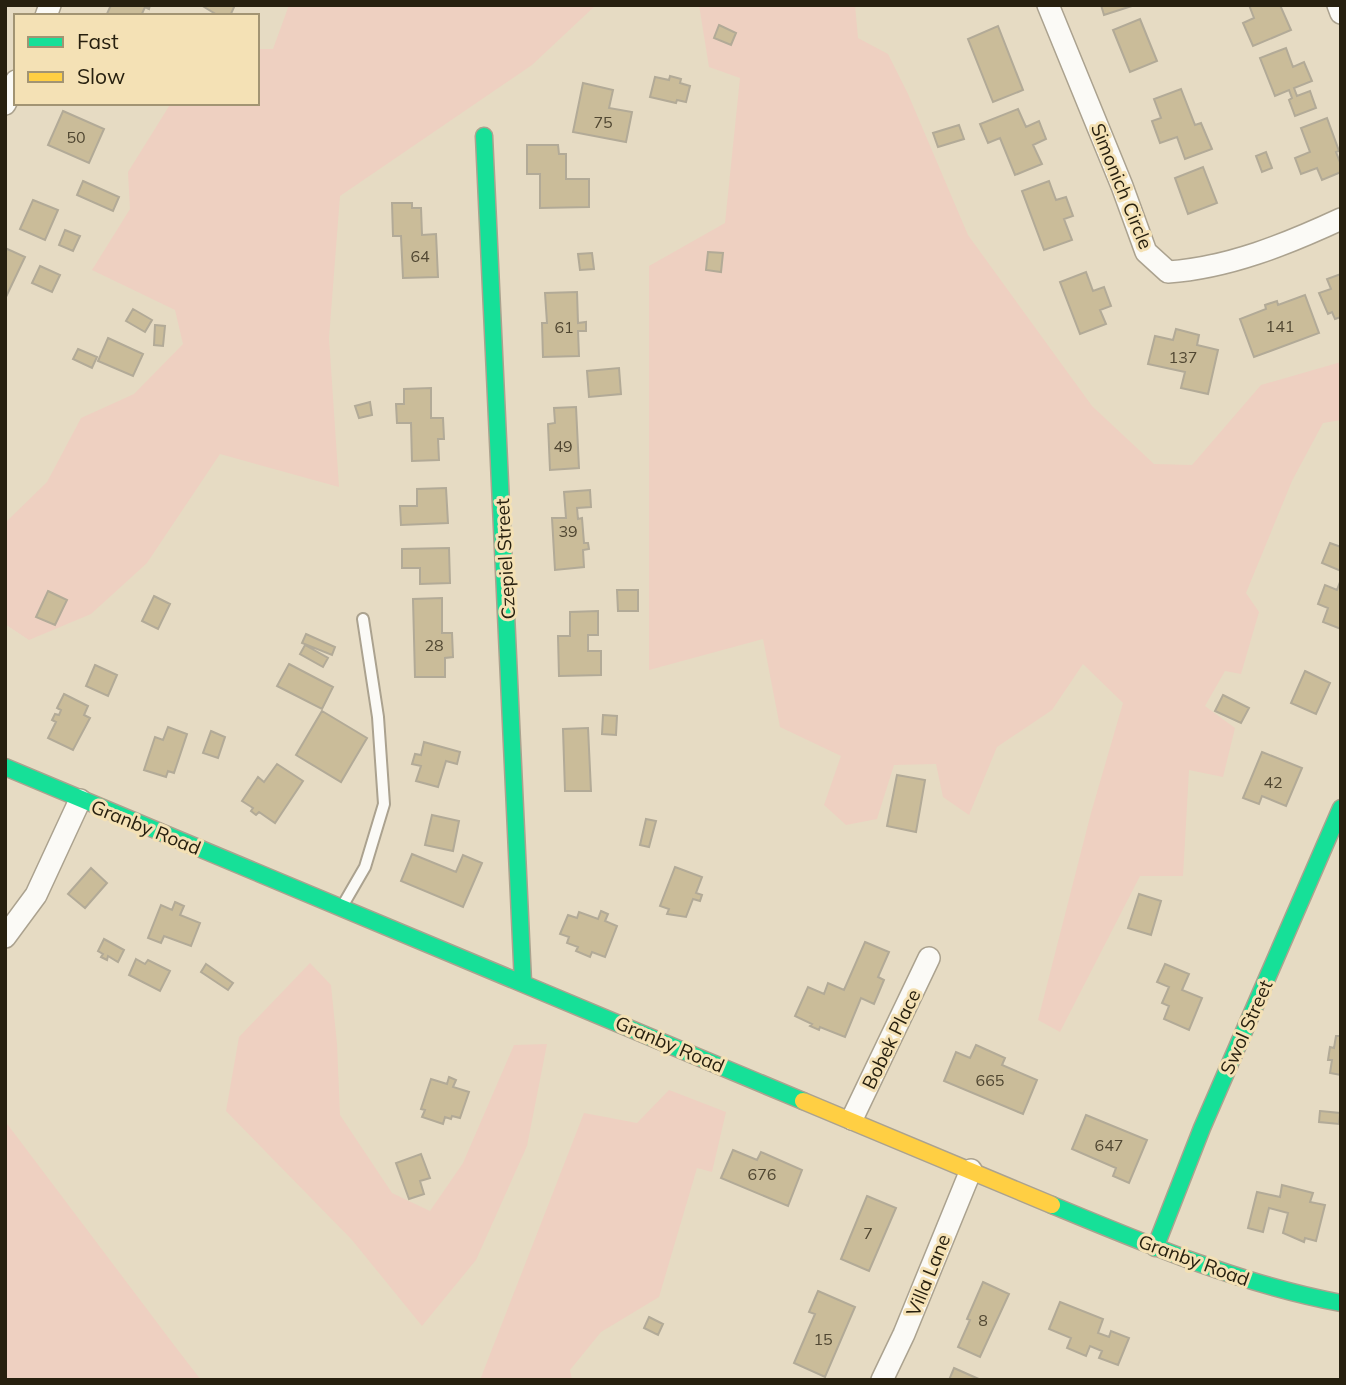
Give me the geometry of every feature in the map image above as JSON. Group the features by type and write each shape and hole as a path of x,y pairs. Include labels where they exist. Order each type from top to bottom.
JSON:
{"main road":[{"name":"Czepiel Street","path":"484,136 523,983"},
{"name":"Granby Road","path":"5,767 1155,1248 1289,1293 1341,1303"},
{"name":"Swol Street","path":"1155,1248 1202,1128 1341,808"}],"street":[{"name":"Simonich Circle","path":"1048,5 1146,252 1168,272 1195,270 1229,262 1304,236 1341,219"},
{"path":"1338,5 1341,13"},
{"path":"5,104 14,85"},
{"path":"5,937 36,895 80,800"},
{"name":"Bobek Place","path":"852,1119 929,958"},
{"name":"Villa Lane","path":"882,1380 904,1334 971,1170"}],"lane":[{"path":"342,908 365,867 384,804 378,717 363,619"}],"shaded area":[{"path":"289,5 596,5 532,65 340,196 329,338 339,487 220,454 147,563 91,614 29,640 5,624 5,523 47,482 81,418 134,394 183,344 175,310 92,270 130,209 128,172 170,105 259,105 259,49 273,49"},
{"path":"699,5 855,5 858,38 888,54 908,94 968,235 1092,406 1154,464 1192,465 1261,385 1341,362 1341,420 1323,423 1292,481 1246,593 1259,612 1241,674 1225,671 1205,706 1235,728 1223,777 1189,770 1183,876 1140,876 1060,1032 1038,1020 1091,813 1123,703 1083,664 1052,710 997,747 969,815 943,797 936,764 894,765 877,819 846,825 824,805 841,756 780,727 763,639 649,670 649,266 725,223 740,78 709,67"},
{"path":"310,963 331,985 340,1115 392,1193 430,1211 463,1163 514,1045 547,1044 527,1146 476,1260 422,1326 352,1240 226,1111 239,1037"},
{"path":"669,1090 726,1112 712,1172 697,1168 659,1297 601,1332 570,1370 572,1380 480,1380 584,1113 637,1123"},
{"path":"5,1121 174,1345 201,1380 5,1380"}],"building":[{"path":"111,5 150,5 149,9 145,7 142,14 107,14"},
{"path":"201,5 235,5 231,14 216,14"},
{"path":"1101,5 1135,5 1104,15"},
{"path":"1249,5 1280,5 1291,30 1253,46 1243,23 1254,18"},
{"path":"1140,19 1157,61 1130,72 1113,30"},
{"path":"719,25 736,33 731,45 714,38"},
{"path":"998,26 1023,90 993,102 968,39"},
{"path":"1286,48 1293,67 1304,62 1312,81 1294,88 1297,96 1310,91 1316,108 1295,116 1289,100 1292,98 1289,90 1275,96 1260,58"},
{"path":"670,76 681,79 680,83 690,86 686,102 677,100 676,103 650,97 655,77 669,80"},
{"path":"583,83 613,90 609,108 632,112 626,142 573,132"},
{"path":"1181,89 1195,125 1201,123 1212,149 1185,159 1177,137 1160,143 1152,121 1161,118 1154,99"},
{"path":"1018,109 1026,127 1039,121 1046,139 1033,145 1042,164 1015,175 1000,138 988,143 980,124"},
{"path":"63,111 104,129 89,163 48,145"},
{"path":"1327,118 1339,151 1336,152 1341,172 1322,180 1317,168 1301,174 1295,158 1310,152 1301,128"},
{"path":"959,125 964,139 938,147 933,133"},
{"path":"527,145 558,145 559,154 566,154 566,179 589,179 589,207 540,208 540,174 527,174"},
{"path":"1266,152 1272,168 1262,172 1256,156"},
{"path":"1203,167 1217,203 1188,214 1175,178"},
{"path":"83,181 119,197 113,211 77,195"},
{"path":"1049,181 1056,200 1066,197 1073,216 1064,219 1072,240 1044,250 1022,191"},
{"path":"33,200 58,210 45,240 20,229"},
{"path":"392,203 412,203 412,208 421,208 422,235 436,234 438,277 403,278 401,236 393,236"},
{"path":"65,230 80,236 73,251 59,245"},
{"path":"5,248 25,257 5,299"},
{"path":"708,252 723,253 721,272 706,270"},
{"path":"592,253 594,269 580,270 578,254"},
{"path":"40,266 60,275 52,292 32,283"},
{"path":"1086,272 1093,291 1104,287 1111,306 1100,310 1106,324 1080,334 1060,282"},
{"path":"1341,274 1341,317 1335,319 1332,312 1328,314 1319,293 1331,289 1327,279"},
{"path":"577,292 578,323 586,322 586,331 578,331 579,356 543,357 542,323 547,323 545,293"},
{"path":"1305,295 1319,333 1254,357 1240,319 1266,309 1265,305 1277,301 1278,305"},
{"path":"133,309 152,320 145,332 126,321"},
{"path":"155,325 165,326 163,346 154,345"},
{"path":"1176,329 1199,335 1197,345 1218,350 1208,394 1181,388 1185,372 1148,364 1155,336 1173,340"},
{"path":"108,338 143,354 133,376 98,361"},
{"path":"78,349 97,357 92,368 73,359"},
{"path":"619,368 621,394 589,397 587,371"},
{"path":"431,388 431,418 443,418 444,439 438,439 439,460 412,461 411,423 397,423 396,404 404,404 404,389"},
{"path":"370,402 372,415 359,418 355,406"},
{"path":"576,407 579,468 550,470 548,424 555,423 554,408"},
{"path":"446,488 448,523 401,525 400,506 417,506 417,489"},
{"path":"590,490 591,507 577,508 578,519 582,518 584,543 588,543 589,549 583,550 584,567 555,570 552,518 566,518 564,492"},
{"path":"1330,543 1341,547 1341,571 1322,563"},
{"path":"449,548 450,583 420,584 420,568 402,568 402,549"},
{"path":"1340,582 1341,629 1323,622 1328,608 1318,604 1325,585 1337,590"},
{"path":"617,590 638,590 638,611 618,611"},
{"path":"48,591 67,600 55,625 36,617"},
{"path":"154,596 170,604 158,629 142,621"},
{"path":"442,598 442,633 452,633 453,657 445,658 445,677 415,677 413,599"},
{"path":"598,611 598,635 588,635 588,651 601,651 601,675 559,676 558,636 570,636 570,612"},
{"path":"306,634 335,647 332,655 302,643"},
{"path":"305,645 328,658 323,667 300,654"},
{"path":"289,664 333,687 322,709 277,686"},
{"path":"95,665 117,675 108,696 86,686"},
{"path":"1305,671 1330,683 1316,714 1291,703"},
{"path":"64,694 88,706 84,715 90,718 73,750 48,738 56,722 52,720 61,710 57,708"},
{"path":"1223,695 1249,708 1241,723 1215,711"},
{"path":"322,711 367,738 341,782 296,755"},
{"path":"603,715 617,716 616,735 602,734"},
{"path":"168,727 187,734 174,773 168,771 166,777 144,770 155,737 163,740"},
{"path":"588,728 591,791 565,791 563,729"},
{"path":"211,731 225,737 218,758 203,753"},
{"path":"424,742 460,752 457,764 446,761 438,787 416,781 421,766 412,764 415,754 421,755"},
{"path":"1262,752 1302,768 1286,806 1262,796 1259,804 1243,798"},
{"path":"277,764 303,781 275,823 259,812 256,815 251,811 253,808 242,801 258,777 264,782"},
{"path":"897,775 925,780 916,832 887,826"},
{"path":"432,815 459,821 453,851 425,845"},
{"path":"646,819 656,821 649,847 640,845"},
{"path":"412,854 456,872 463,855 482,863 463,907 401,881"},
{"path":"675,867 702,877 696,893 702,895 700,901 693,899 686,917 667,914 669,909 660,906"},
{"path":"91,868 107,883 85,908 68,894"},
{"path":"1139,894 1161,901 1151,935 1128,928"},
{"path":"175,902 184,906 180,915 200,923 191,946 164,936 161,943 148,938 161,905 172,910"},
{"path":"601,911 608,914 605,921 617,926 605,957 592,952 590,957 576,951 578,947 567,943 569,937 560,934 568,915 577,918 579,912 598,919"},
{"path":"104,939 124,950 118,962 108,956 107,960 101,957 103,954 98,951"},
{"path":"865,942 889,952 878,977 884,980 874,1004 861,998 845,1037 820,1027 819,1030 795,1016 808,987 824,994 828,983 844,990"},
{"path":"136,959 145,964 148,960 170,971 160,991 129,975"},
{"path":"206,964 233,983 228,990 201,972"},
{"path":"1165,964 1189,974 1182,990 1202,998 1189,1030 1164,1019 1169,1006 1162,1003 1169,987 1157,982"},
{"path":"1336,1036 1341,1036 1341,1075 1330,1073 1332,1060 1328,1060 1330,1047 1334,1048"},
{"path":"976,1045 1005,1058 1002,1065 1037,1080 1023,1114 944,1081 956,1052 970,1058"},
{"path":"449,1077 456,1080 453,1087 469,1092 460,1118 445,1117 443,1124 422,1117 425,1110 421,1109 431,1079 447,1084"},
{"path":"1320,1111 1340,1113 1339,1124 1319,1122"},
{"path":"1086,1115 1147,1140 1129,1183 1113,1176 1116,1168 1072,1149"},
{"path":"733,1150 757,1160 761,1152 802,1170 788,1206 721,1178"},
{"path":"421,1154 430,1178 420,1181 424,1194 409,1199 396,1163"},
{"path":"1282,1185 1313,1193 1310,1202 1325,1205 1316,1241 1305,1238 1304,1242 1283,1233 1288,1213 1269,1208 1263,1232 1248,1228 1257,1192 1280,1197"},
{"path":"867,1196 896,1208 869,1271 841,1259"},
{"path":"983,1282 1009,1294 980,1357 958,1347"},
{"path":"818,1291 855,1307 825,1377 794,1363 815,1314 809,1312"},
{"path":"1060,1302 1103,1319 1098,1333 1109,1337 1111,1331 1129,1338 1118,1365 1099,1358 1102,1351 1090,1346 1086,1356 1067,1348 1071,1338 1049,1329"},
{"path":"649,1317 663,1324 658,1335 644,1328"},
{"path":"954,1368 981,1380 949,1380"}],"traffic: fast":[{"path":"484,136 523,983"},
{"path":"5,767 803,1101"},
{"path":"1155,1248 1202,1128 1341,808"},
{"path":"1052,1205 1230,1274 1341,1303"}],"traffic: slow":[{"path":"803,1101 1052,1205"}]}
